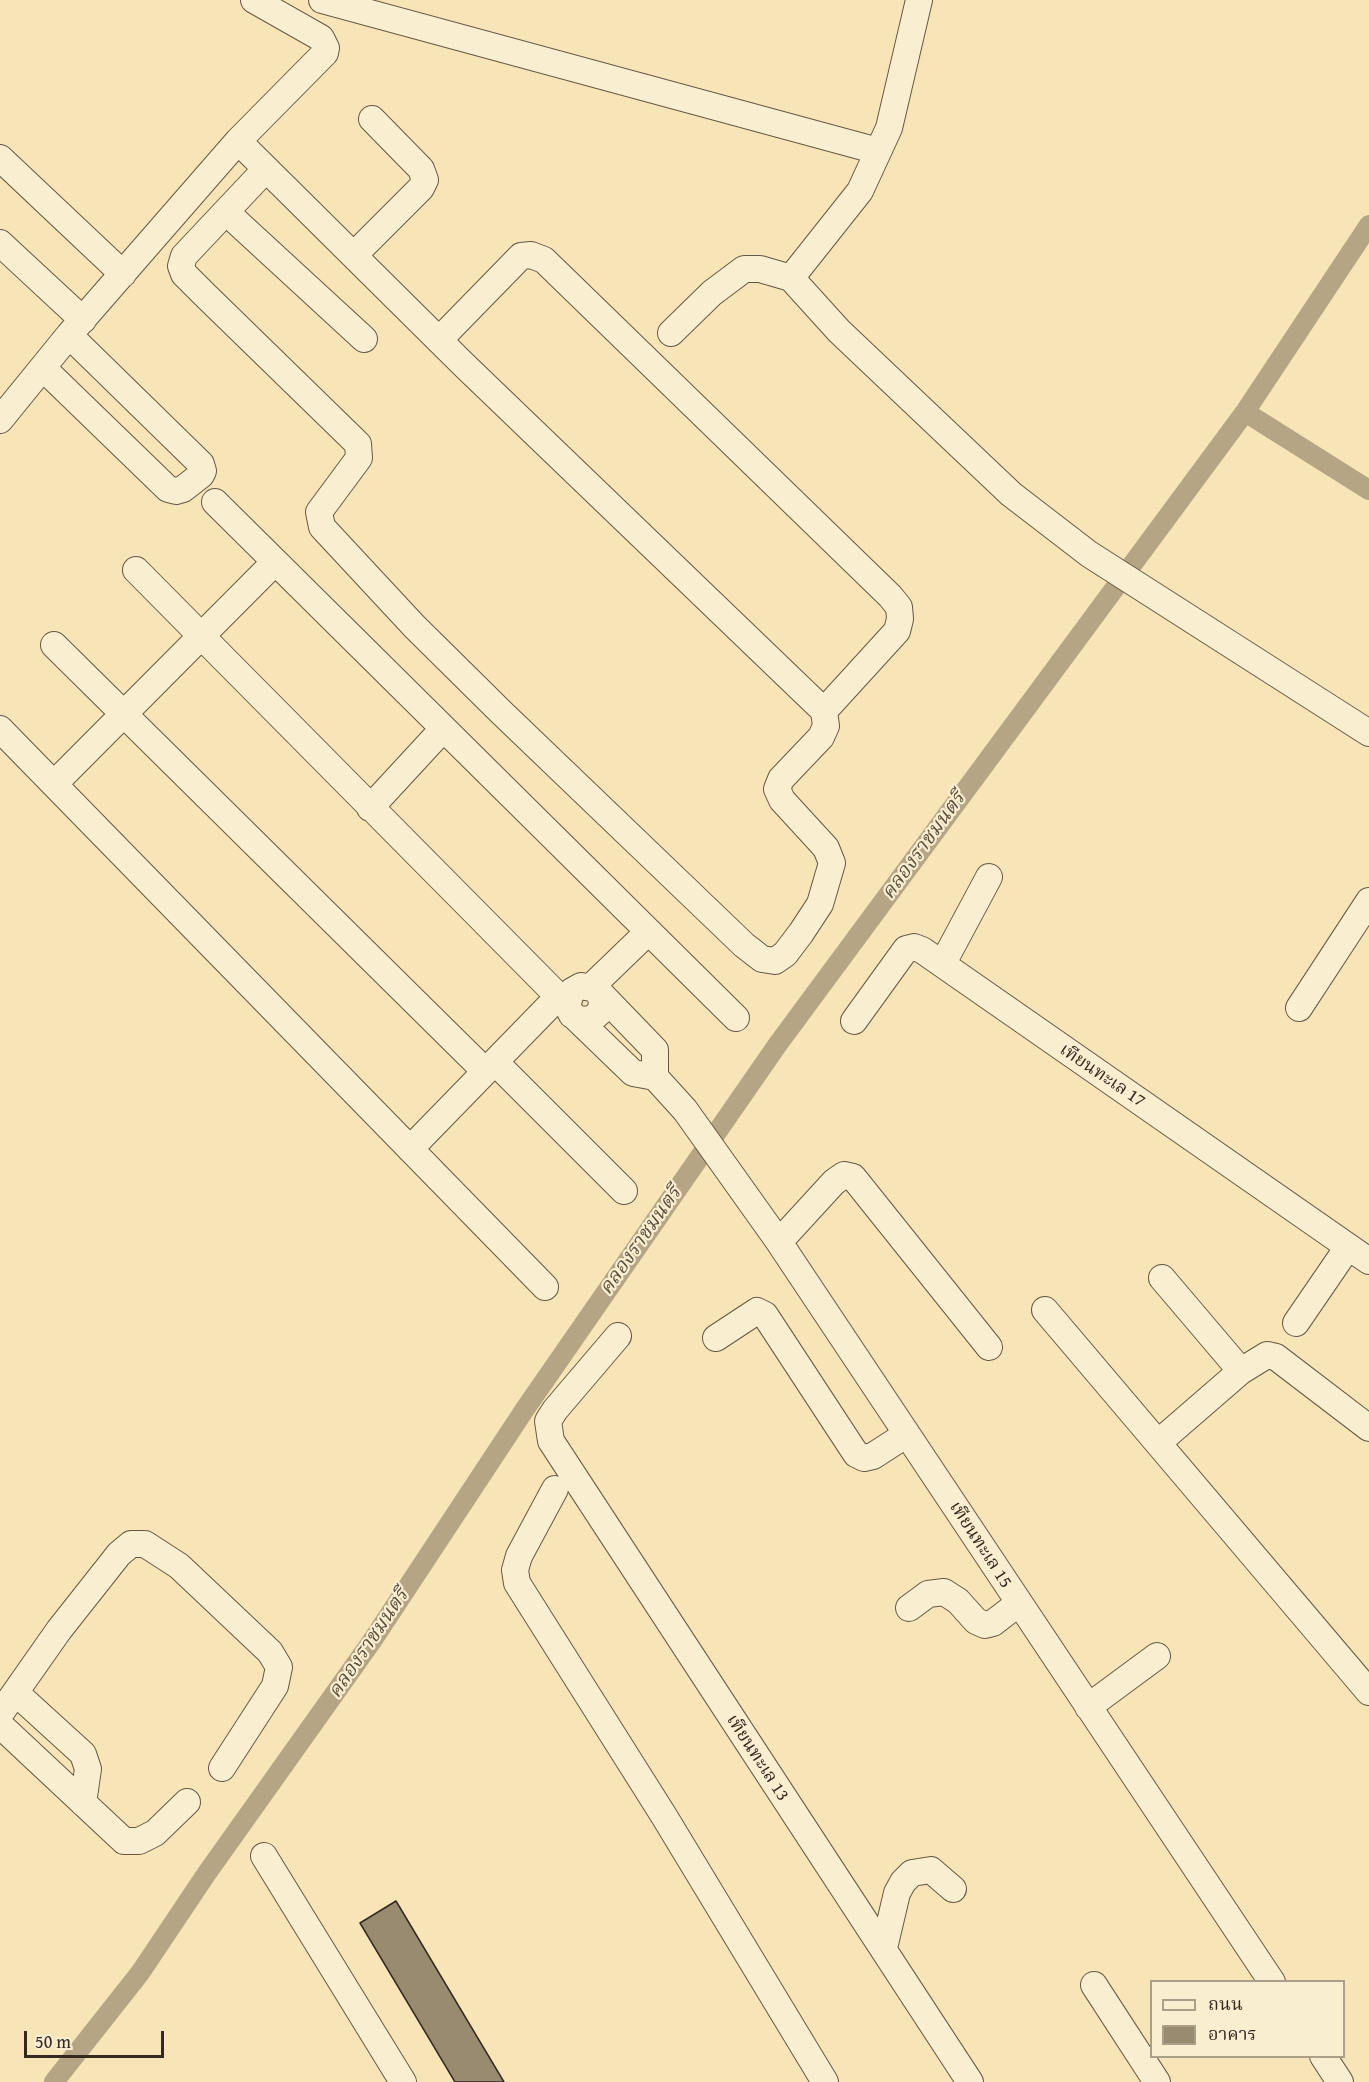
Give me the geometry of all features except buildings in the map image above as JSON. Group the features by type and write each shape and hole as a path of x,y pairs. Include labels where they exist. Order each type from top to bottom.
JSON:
{"street":[{"path":"0,420 76,328 238,141 325,53 326,48 321,38 254,0"},
{"path":"304,27 320,0 878,151"},
{"path":"791,278 860,190 889,128 919,0"},
{"path":"355,254 422,188 425,180 421,169 372,119"},
{"path":"238,141 265,170 355,254 439,340 824,711 826,726 821,737 781,779 777,789 782,800 826,848 832,863 820,904 785,954 775,961 762,959 744,945 414,626 322,527 319,512 358,458 358,444 184,274 181,266 184,256 265,170"},
{"path":"0,158 123,274"},
{"path":"226,212 364,339"},
{"path":"0,243 201,464 203,471 201,475 183,489 176,491 168,489 43,368"},
{"path":"439,340 521,256 531,255 544,260 899,607 900,619 897,631 824,711"},
{"path":"671,333 712,293 744,269 760,269 791,278 839,332 1011,494 1089,554 1369,733"},
{"path":"215,502 736,1018"},
{"path":"54,784 275,562"},
{"path":"136,570 633,1073 655,1077 655,1050 596,990"},
{"path":"54,645 122,715 624,1191"},
{"path":"0,729 545,1287"},
{"path":"370,808 443,729"},
{"path":"943,963 989,877"},
{"path":"1299,1008 1369,902"},
{"path":"596,990 648,932"},
{"name":"เทียนทะเล 17","path":"854,1021 906,949 914,947 922,950 1369,1261"},
{"path":"567,1006 586,1021 597,1016 603,1005 596,990"},
{"path":"410,1149 490,1066 567,1006"},
{"name":"เทียนทะเล 15","path":"655,1077 684,1110 779,1242 1271,1980"},
{"path":"779,1242 834,1182 844,1175 853,1177 989,1347"},
{"path":"1296,1323 1348,1247"},
{"path":"1162,1278 1241,1371"},
{"path":"1045,1310 1369,1692"},
{"path":"716,1338 757,1311 765,1315 856,1454 864,1458 873,1456 907,1434"},
{"name":"เทียนทะเล 13","path":"618,1336 555,1410 549,1421 548,1431 551,1441 970,2082"},
{"path":"1159,1442 1241,1371 1267,1355 1276,1357 1369,1428"},
{"path":"555,1490 519,1556 515,1570 517,1583 658,1807 825,2082"},
{"path":"0,1714 59,1630 119,1554 131,1544 145,1544 179,1566 270,1652 279,1667 274,1686 222,1768"},
{"path":"909,1608 928,1594 944,1592 958,1601 976,1621 985,1625 993,1623 1019,1603"},
{"path":"1088,1707 1156,1656"},
{"path":"16,1693 83,1754 88,1769 83,1803"},
{"path":"0,1725 123,1841 140,1841 155,1833 188,1802"},
{"path":"264,1856 403,2082"},
{"path":"884,1948 897,1893 912,1873 931,1870 953,1889"},
{"path":"1094,1985 1157,2082"},
{"path":"1324,2058 1340,2082"}],"waterway":[{"path":"1369,225 1245,412 1369,490"},
{"name":"คลองราชมนตรี","path":"54,2082 140,1973 207,1873 372,1641 525,1409 778,1044 1245,412"}]}
